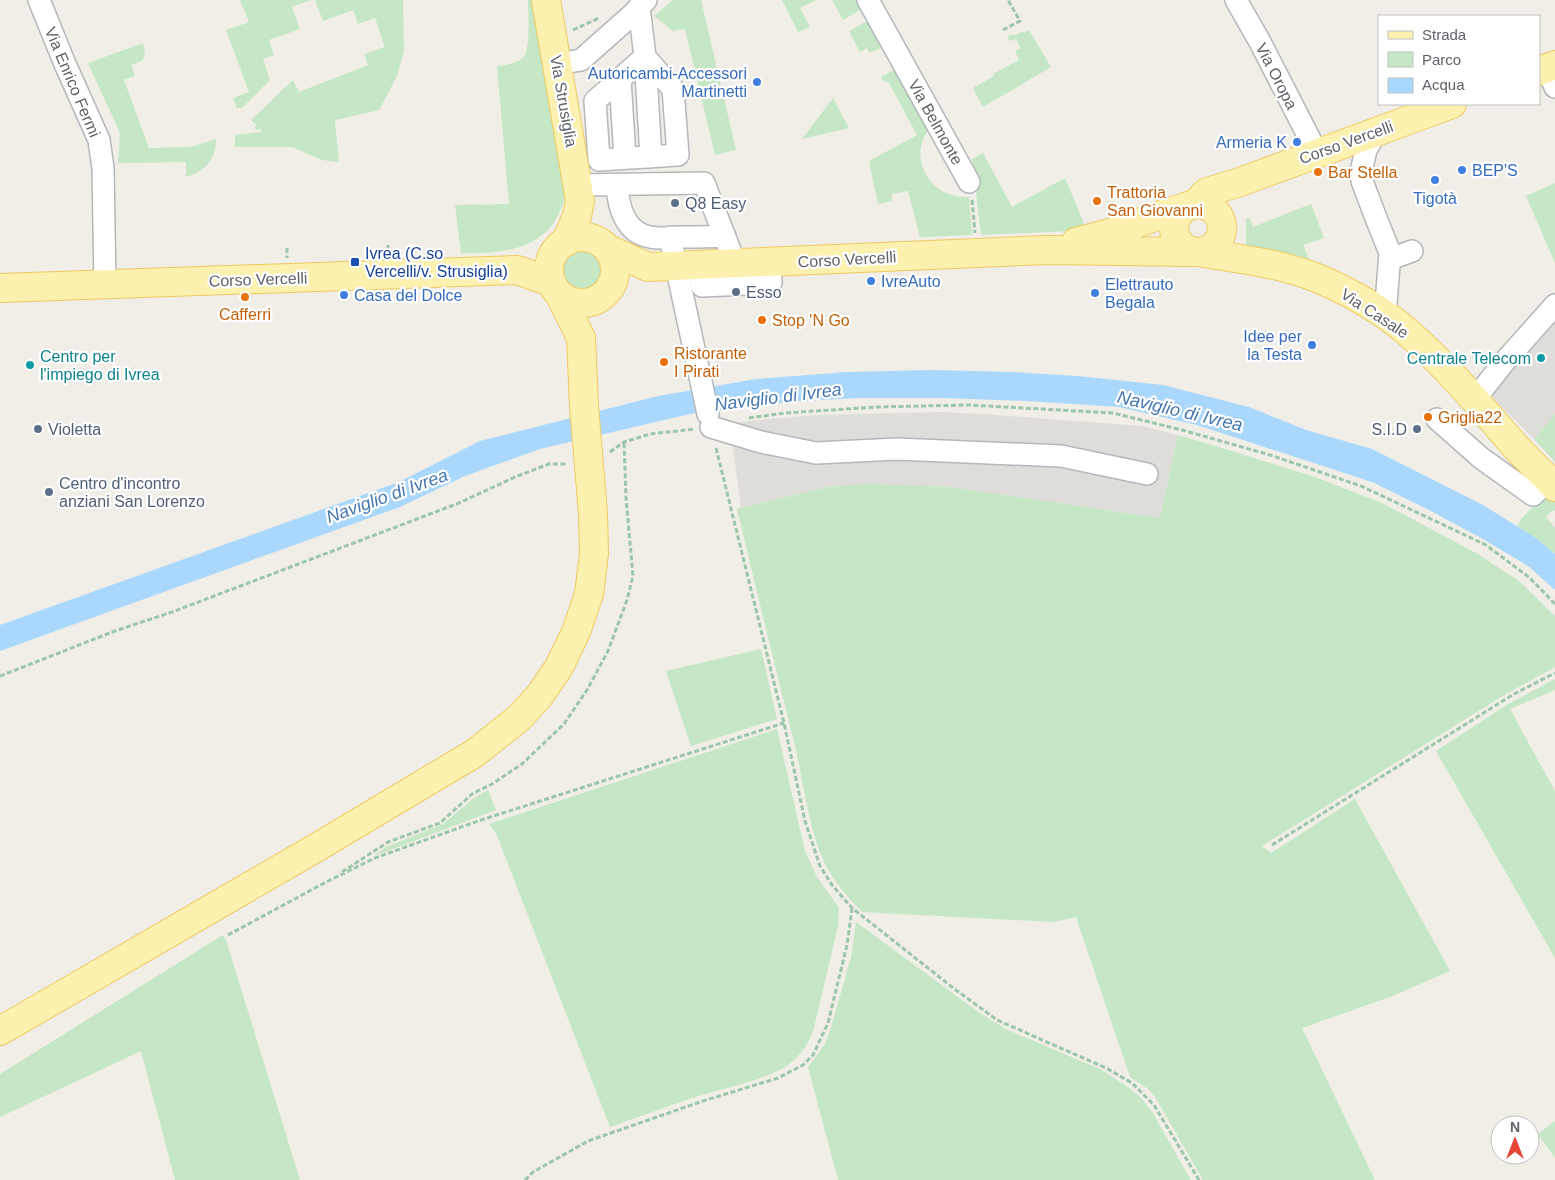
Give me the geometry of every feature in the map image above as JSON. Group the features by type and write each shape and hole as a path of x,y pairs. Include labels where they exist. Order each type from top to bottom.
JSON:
{"main road":[{"name":"Via Strusiglia","path":"546,0 579,193 577,216 562,244"},
{"name":"Corso Vercelli","path":"1046,250 1113,232 1191,206 1207,192 1240,182 1449,105"},
{"path":"1221,227 1217,215 1210,208 1202,205 1191,206 1184,208 1177,216 1174,223 1174,232 1182,247 1197,252 1214,246 1218,242 1221,227 1226,202 1240,182"},
{"name":"Via Strusiglia","path":"579,193 604,246"},
{"name":"Via Casale","path":"1221,227 1254,261"},
{"path":"0,1031 475,753 519,718 540,695 559,667 576,632 589,594 594,554 581,338 549,273 552,256 562,244 580,237 591,239 604,246 612,255 615,266 613,282 581,338"},
{"name":"Corso Vercelli","path":"0,288 516,270 562,244"},
{"name":"Corso Vercelli","path":"604,246 648,267"},
{"name":"Corso Vercelli","path":"605,293 648,267 1046,250 1197,252"},
{"name":"Via Casale","path":"1197,252 1280,266 1317,278 1358,298 1386,316 1433,355 1552,483"},
{"name":"Corso Vercelli","path":"516,270 556,289"},
{"path":"556,289 569,300 581,303 590,302 605,293"}],"street":[{"name":"Via Enrico Fermi","path":"39,0 99,140 103,168 105,285"},
{"name":"Via Belmonte","path":"868,0 970,182"},
{"name":"Via Oropa","path":"1236,0 1260,42 1317,153"},
{"path":"558,64 581,60 643,3"},
{"path":"643,3 632,68 645,157"},
{"path":"632,68 659,73 673,89 678,155 645,157"},
{"path":"632,68 645,157"},
{"path":"645,157 659,73"},
{"path":"1378,130 1366,150 1361,172 1372,178 1390,252 1386,316"},
{"path":"579,193 617,185 704,183 735,263"},
{"path":"617,185 620,208 636,232 648,237 670,238 725,236"},
{"path":"670,238 702,286 771,283 770,262"},
{"path":"1390,259 1412,251"},
{"path":"687,265 701,382 710,421 761,442 816,453 897,449 1061,456 1147,474"},
{"path":"1475,398 1555,305"},
{"path":"1437,419 1481,458 1532,495 1552,483"}],"path":[{"path":"1004,30 1020,21 1008,0"},
{"path":"553,35 571,31 605,15"},
{"name":"Via Belmonte","path":"970,182 978,253"},
{"path":"0,676 115,631 172,612 459,503 515,477 549,464 570,464 580,473 589,459 606,454 624,442 650,434 710,421 784,723 805,821 820,866 832,885 852,908 998,1020 1106,1068 1132,1084 1154,1105 1198,1180"},
{"path":"1272,845 1514,694 1555,673"},
{"path":"228,935 375,858 481,820 784,723"},
{"path":"525,1180 533,1172 588,1141 688,1106 778,1078 803,1065 813,1055 828,1023 847,945 852,908"}],"shaded area":[{"name":"Centrale Telecom","path":"1555,312 1555,414 1534,439 1487,392"},
{"path":"941,412 1142,426 1178,435 1160,518 949,487 868,484 828,487 741,508 730,425 749,421 817,415"}],"green space":[{"path":"240,0 311,0 292,7 300,29 269,40 274,55 263,59 270,80 242,108 237,108 233,98 249,92 226,30 249,22"},
{"path":"315,0 403,0 404,51 397,76 379,110 335,120 339,162 322,160 292,147 235,147 235,135 261,132 261,129 257,130 255,128 256,125 251,120 293,80 299,92 368,65 364,54 385,47 375,18 358,24 353,10 323,21"},
{"path":"528,0 542,0 567,187 562,207 554,223 543,235 530,243 498,252 461,253 455,205 509,204 497,66 517,62 526,54 529,22"},
{"path":"673,0 701,0 736,150 715,155 685,29 673,31 654,16"},
{"path":"782,0 816,0 800,8 810,27 798,32"},
{"path":"832,0 861,0 862,9 843,20"},
{"path":"868,21 885,46 869,53 867,48 860,52 849,31"},
{"path":"1029,30 1051,67 983,107 973,88 994,76 993,74 1019,60 1015,51 1021,48 1016,39 1010,41 1007,37"},
{"path":"143,43 145,51 143,60 131,65 135,76 124,80 149,148 191,147 216,139 212,158 204,168 192,175 186,177 186,162 118,163 120,133 88,63"},
{"path":"897,68 931,127 920,151 921,163 933,184 943,192 955,196 969,197 972,235 920,237 908,191 892,194 892,201 878,204 869,161 917,135 889,83 882,80 881,77"},
{"path":"833,98 849,128 802,139"},
{"path":"983,153 1012,207 1065,178 1086,228 1072,231 981,235 972,159"},
{"path":"1555,183 1555,263 1526,196"},
{"path":"1311,204 1324,238 1303,245 1310,262 1289,255 1246,246 1246,219 1250,218 1253,227"},
{"path":"586,250 594,253 600,259 603,271 600,283 594,289 578,292 570,289 564,283 561,267 564,259 570,253"},
{"path":"1555,414 1555,462 1534,439"},
{"path":"1178,435 1315,477 1382,503 1476,553 1519,581 1555,616 1555,667 1501,697 1262,846 1271,853 1355,799 1450,971 1390,997 1302,1028 1375,1180 1203,1180 1155,1097 1148,1089 1130,1077 1076,917 1054,922 862,912 842,889 825,864 810,821 795,746 737,509 828,487 868,484 949,487 1160,518"},
{"path":"1549,491 1555,497 1555,511 1553,510 1546,517 1555,528 1555,554 1536,538 1517,526 1521,519"},
{"path":"761,649 777,719 691,746 666,671"},
{"path":"1555,679 1555,690 1510,709 1555,791 1555,958 1436,751 1508,704"},
{"path":"777,729 805,851 817,877 839,908 838,926 812,1034 801,1053 780,1070 758,1079 701,1095 610,1127 496,833 489,824"},
{"path":"488,790 496,810 374,856 386,847 443,824 474,798"},
{"path":"856,922 981,1014 1008,1030 1100,1069 1128,1087 1142,1099 1152,1112 1191,1180 838,1180 808,1067 825,1044 830,1031 851,957"},
{"path":"223,935 300,1180 175,1180 141,1051 0,1117 0,1074"},
{"path":"1555,1121 1555,1158 1540,1137 1540,1132"}],"water":[{"name":"Naviglio di Ivrea","path":"930,370 1078,376 1163,385 1249,407 1306,430 1372,449 1483,505 1536,538 1555,554 1555,590 1528,566 1481,538 1372,482 1197,425 1119,407 943,398 857,398 789,402 690,414 540,449 465,476 400,507 0,651 0,625 399,482 480,441 658,396 756,379 847,372"}],"place":[{"name":"Autoricambi-Accessori Martinetti","path":"757,82"},
{"name":"Armeria K","path":"1297,142"},
{"name":"BEP'S","path":"1462,170"},
{"name":"Bar Stella","path":"1318,172"},
{"name":"Tigotà","path":"1435,180"},
{"name":"Trattoria San Giovanni","path":"1097,201"},
{"name":"Q8 Easy","path":"675,203"},
{"name":"Ivrea (C.so Vercelli/v. Strusiglia)","path":"355,262"},
{"name":"IvreAuto","path":"871,281"},
{"name":"Esso","path":"736,292"},
{"name":"Elettrauto Begala","path":"1095,293"},
{"name":"Casa del Dolce","path":"344,295"},
{"name":"Cafferri","path":"245,297"},
{"name":"Stop 'N Go","path":"762,320"},
{"name":"Idee per la Testa","path":"1312,345"},
{"name":"Centrale Telecom","path":"1541,358"},
{"name":"Ristorante I Pirati","path":"664,362"},
{"name":"Centro per l'impiego di Ivrea","path":"30,365"},
{"name":"Griglia22","path":"1428,417"},
{"name":"Violetta","path":"38,429"},
{"name":"S.I.D","path":"1417,429"},
{"name":"Centro d'incontro anziani San Lorenzo","path":"49,492"}]}
